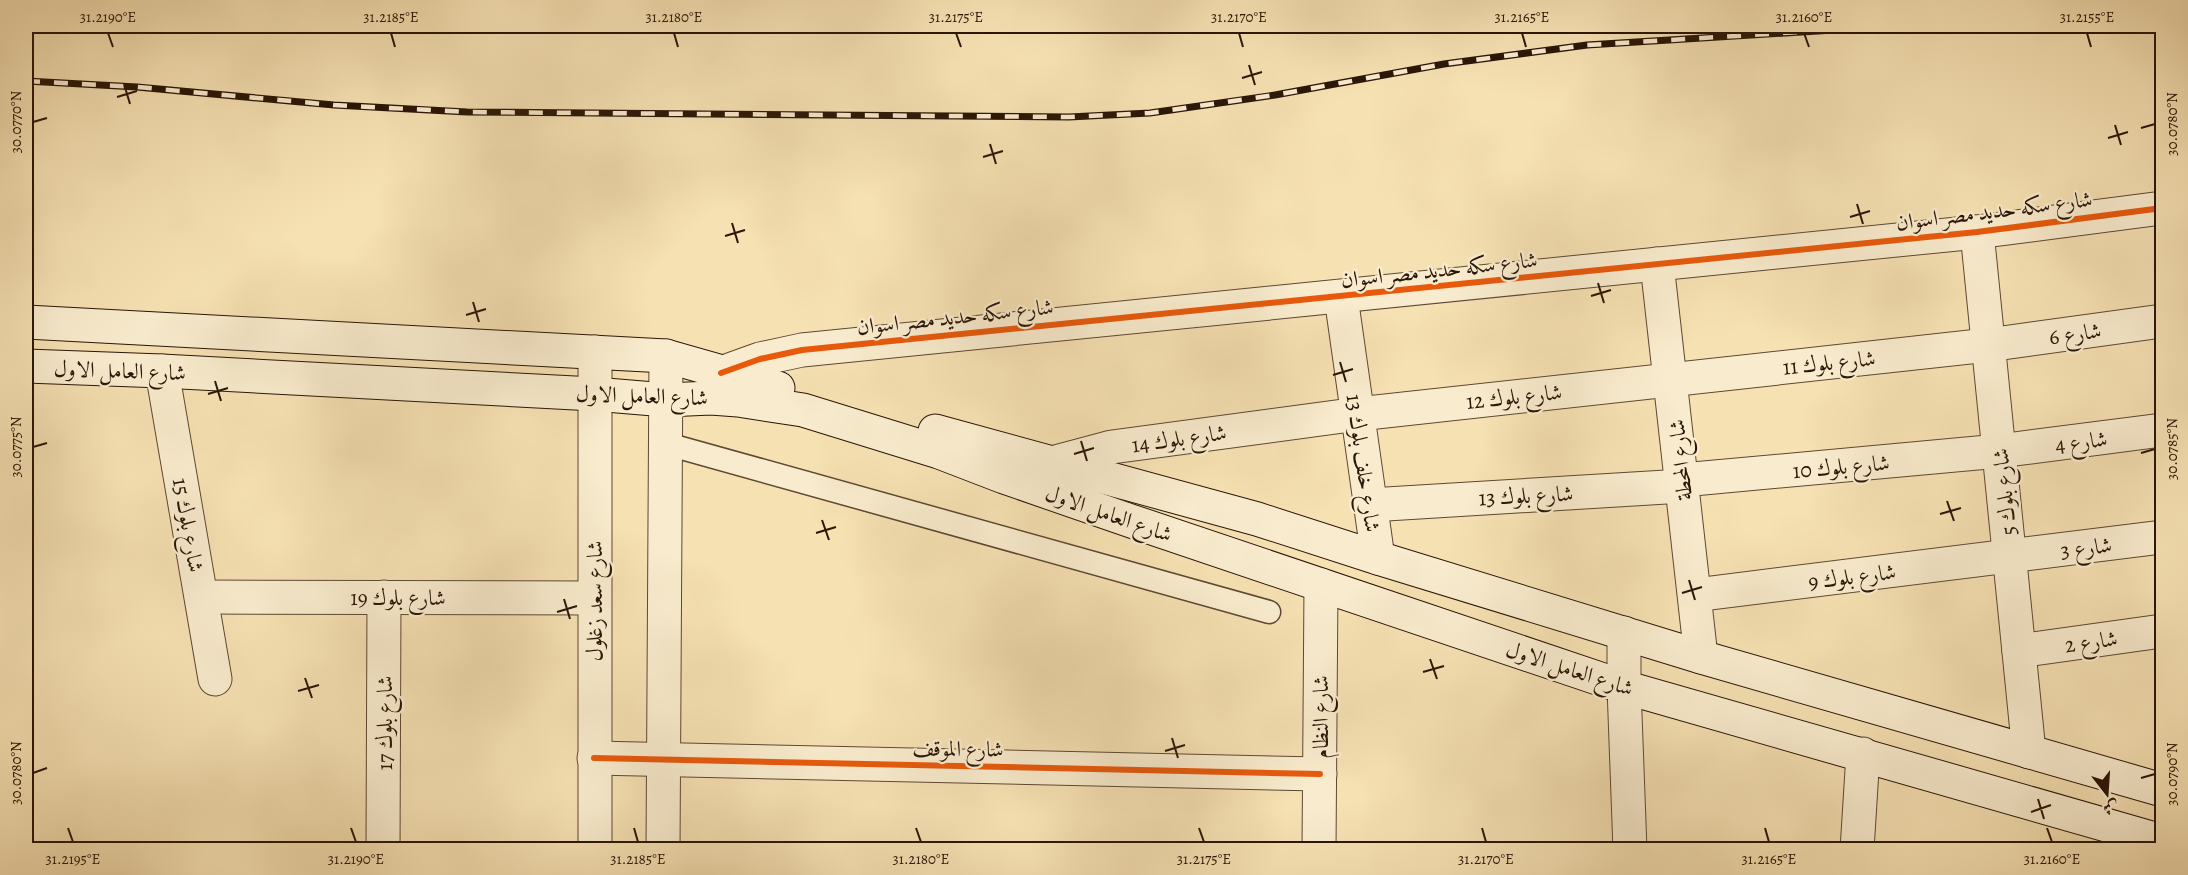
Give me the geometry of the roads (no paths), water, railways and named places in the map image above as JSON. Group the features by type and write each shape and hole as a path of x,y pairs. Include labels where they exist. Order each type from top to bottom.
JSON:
{"street":[{"name":"شارع سكه حديد مصر اسوان","path":"722,373 760,359 802,350 1977,231 2163,208"},
{"name":"شارع بلوك 5","path":"1977,231 2029,752"},
{"name":"شارع المحطة","path":"1657,264 1701,657"},
{"name":"شارع خلف بلوك 13","path":"1341,297 1377,558"},
{"name":"شارع 6","path":"1988,345 2163,321"},
{"name":"شارع العامل الاول","path":"26,322 666,356 1257,519 1701,657 2163,790"},
{"name":"شارع بلوك 11","path":"1670,379 1988,345"},
{"name":"شارع سعد زغلول","path":"595,352 595,849"},
{"path":"663,849 666,356"},
{"name":"شارع العامل الاول","path":"26,366 162,371 594,394 666,400 711,398 803,410 939,452 1005,477 1624,687 2163,841"},
{"name":"شارع بلوك 15","path":"162,371 215,678"},
{"name":"شارع بلوك 12","path":"1358,414 1670,379"},
{"name":"شارع بلوك 14","path":"1005,477 1112,447 1358,414"},
{"name":"شارع 4","path":"2000,452 2163,430"},
{"name":"شارع بلوك 10","path":"1683,483 2000,452"},
{"name":"شارع بلوك 13","path":"1370,505 1683,483"},
{"name":"شارع 3","path":"2010,556 2163,537"},
{"name":"شارع بلوك 9","path":"1695,595 2010,556"},
{"name":"شارع النظام","path":"1319,849 1321,585"},
{"name":"شارع بلوك 19","path":"202,597 594,598"},
{"name":"شارع بلوك 17","path":"383,849 384,597"},
{"name":"شارع 2","path":"2019,651 2163,631"},
{"path":"1624,633 1630,849"},
{"path":"1857,849 1863,754"},
{"name":"شارع الموقف","path":"594,758 1320,774"}],"lane":[{"path":"667,444 1269,612"}],"railway":[{"path":"26,81 137,87 334,105 467,112 1069,117 1150,113 1275,95 1444,64 1587,45 1867,26"}]}
